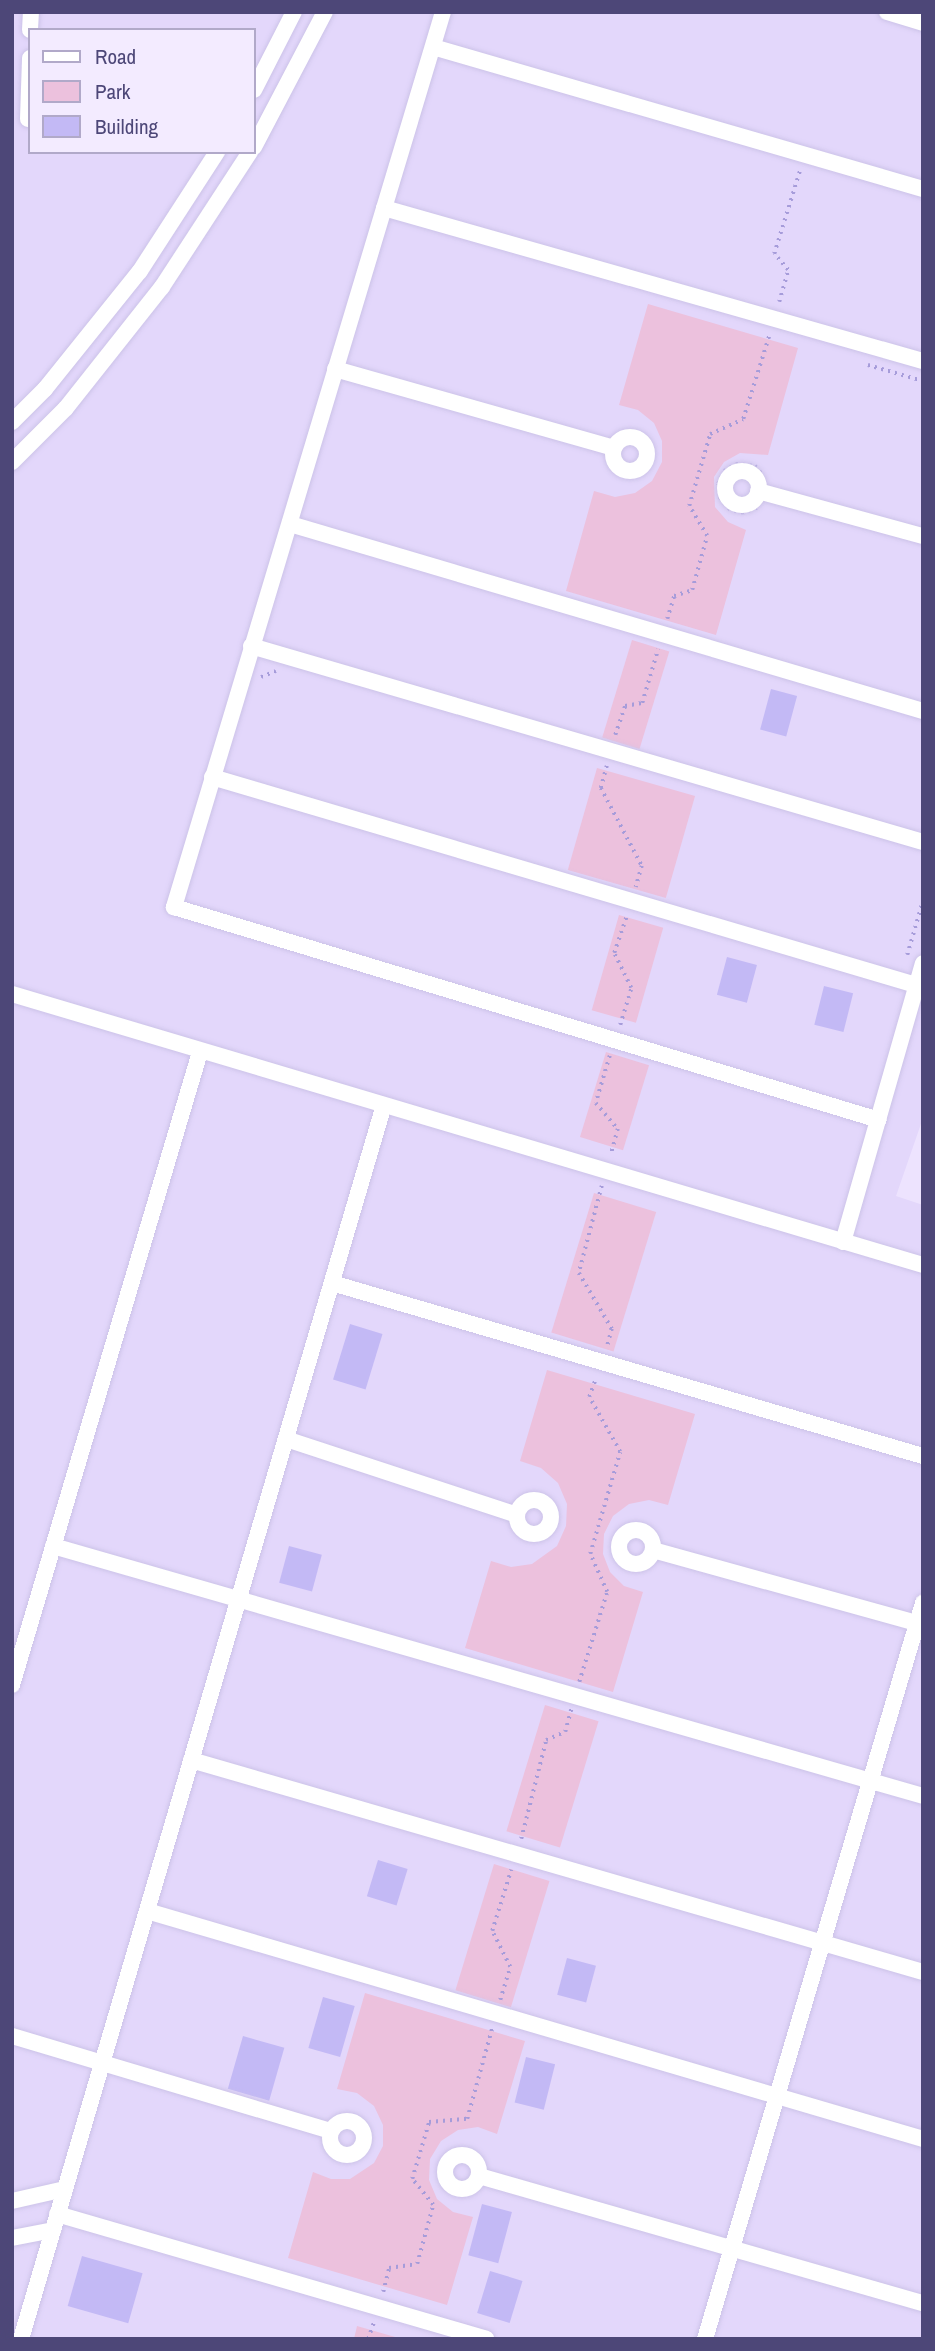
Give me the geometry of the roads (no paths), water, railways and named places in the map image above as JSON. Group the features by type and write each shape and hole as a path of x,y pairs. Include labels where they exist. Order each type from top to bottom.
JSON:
{"street":[{"path":"256,86 294,12"},
{"path":"256,143 326,12"},
{"path":"443,12 174,907 879,1120"},
{"path":"887,12 923,23"},
{"path":"433,47 923,189"},
{"path":"12,422 45,389 140,271 215,154"},
{"path":"12,462 66,408 162,287 249,154"},
{"path":"384,208 923,361"},
{"path":"335,369 614,448"},
{"path":"758,491 923,536"},
{"path":"290,524 661,640 923,712"},
{"path":"251,646 923,842"},
{"path":"212,777 916,985"},
{"path":"843,1242 923,963"},
{"path":"12,993 383,1108 923,1265"},
{"path":"12,1685 200,1052"},
{"path":"20,2339 383,1108"},
{"path":"332,1283 923,1456"},
{"path":"286,1439 517,1515"},
{"path":"53,1546 239,1596 923,1796"},
{"path":"653,1550 920,1625"},
{"path":"705,2339 871,1780 920,1625 923,1603"},
{"path":"191,1760 518,1847 822,1945 923,1972"},
{"path":"147,1911 923,2139"},
{"path":"12,2036 331,2131"},
{"path":"479,2176 733,2246 923,2303"},
{"path":"12,2201 65,2189"},
{"path":"12,2238 55,2222 379,2307 486,2339"}]}
